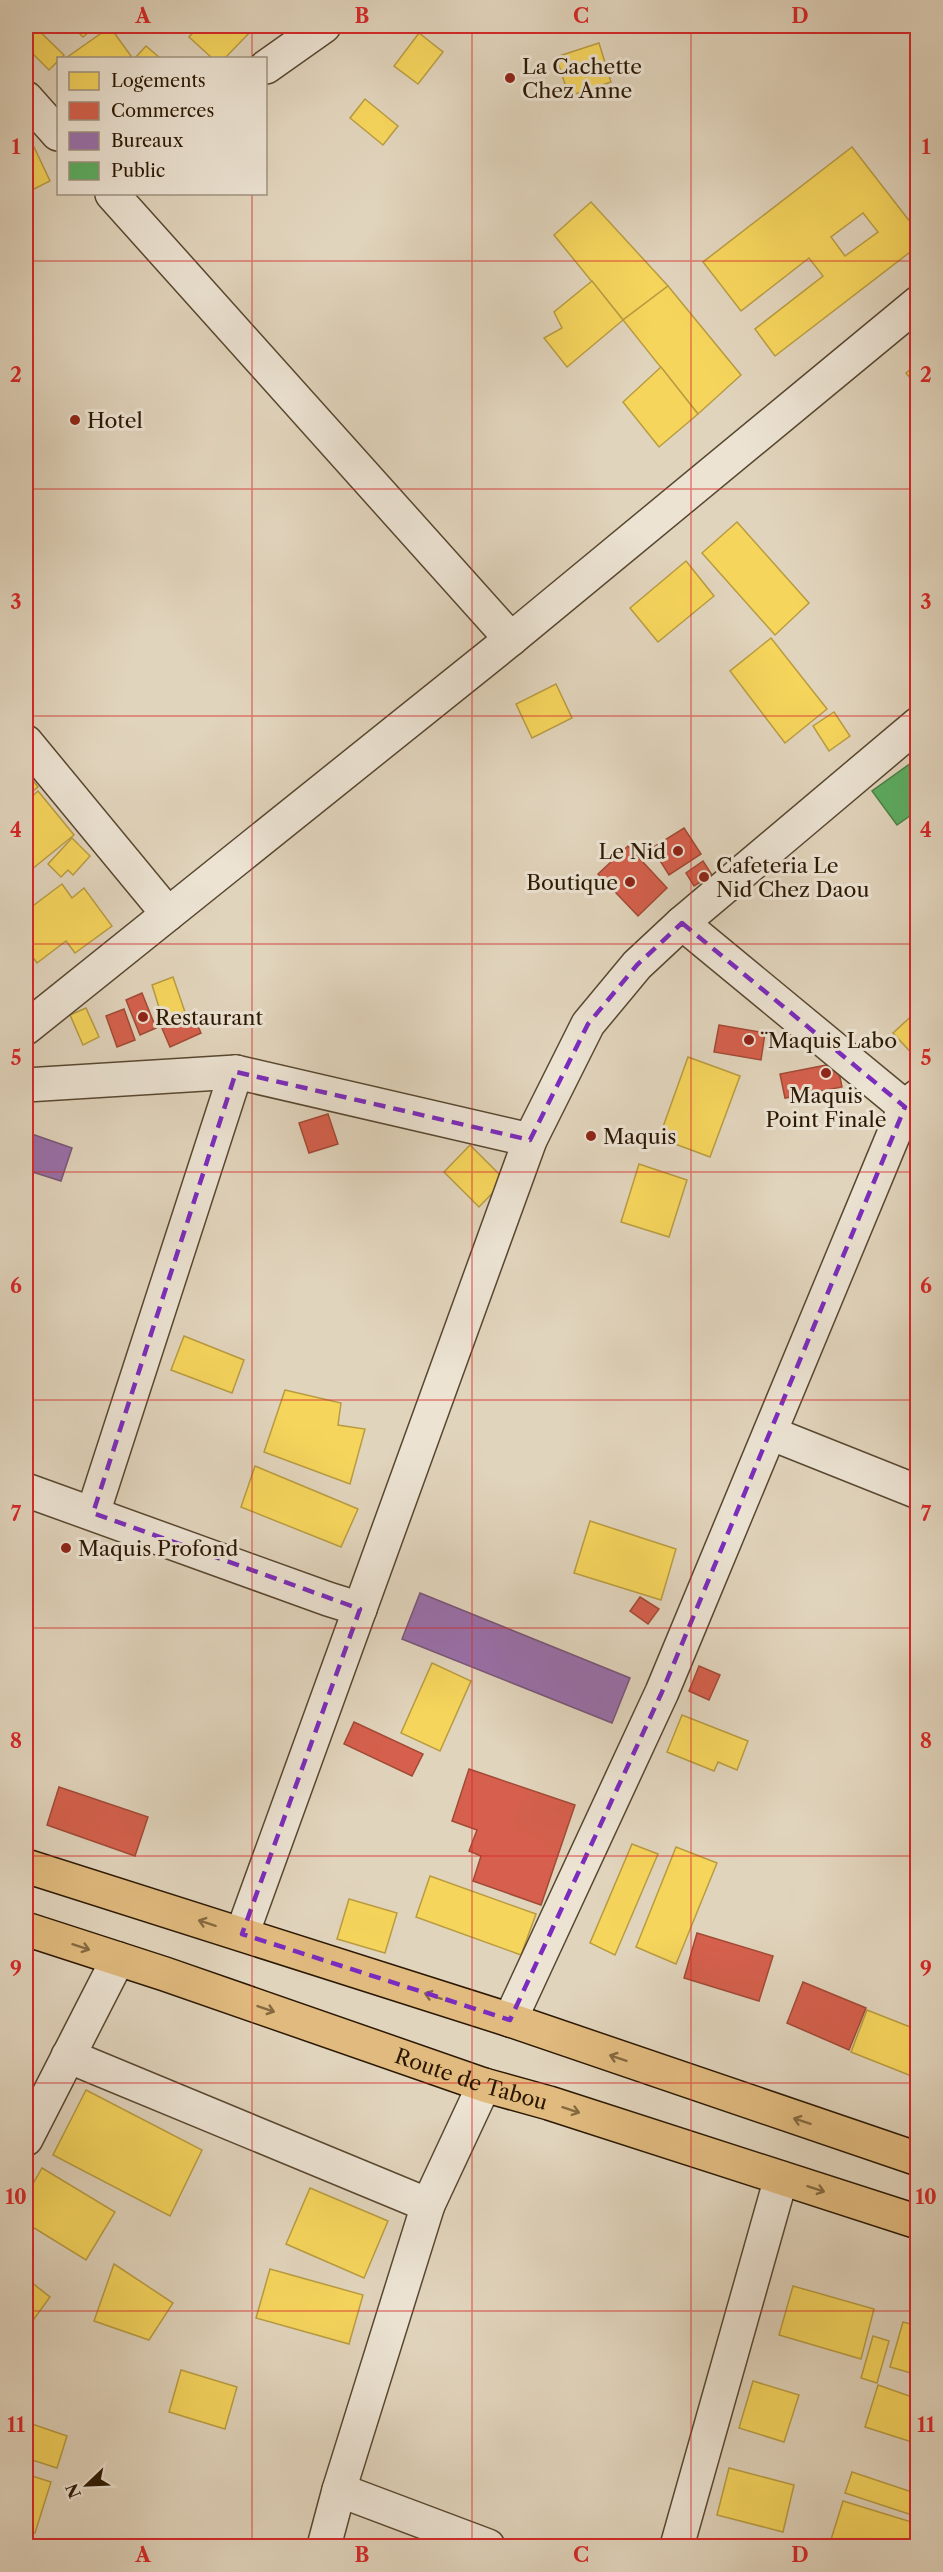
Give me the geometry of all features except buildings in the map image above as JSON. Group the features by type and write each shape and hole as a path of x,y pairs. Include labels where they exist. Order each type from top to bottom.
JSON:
{"main road":[{"path":"26,1866 510,2020 918,2159"},
{"name":"Route de Tabou","path":"26,1929 484,2085 549,2103 918,2222"}],"street":[{"path":"267,66 318,27"},
{"path":"26,98 57,133"},
{"path":"112,195 511,639"},
{"path":"31,1013 168,914 511,639 918,303"},
{"path":"242,1934 530,1140 588,1024 638,965 682,924 918,724"},
{"path":"26,742 168,914"},
{"path":"510,2020 662,1692 770,1433 913,1106 682,924"},
{"path":"26,1085 236,1072 530,1140"},
{"path":"93,1513 236,1072"},
{"path":"770,1433 918,1492"},
{"path":"26,1490 320,1597 360,1609"},
{"path":"26,2139 118,1959"},
{"path":"68,2056 428,2205"},
{"path":"324,2547 339,2490 428,2205 484,2085"},
{"path":"677,2547 781,2178"},
{"path":"339,2490 488,2547"}],"highlighted area":[{"path":"682,923 905,1107 662,1692 510,2020 242,1934 360,1609 93,1513 236,1072 530,1140 588,1024 637,965"}],"place":[{"name":"La Cachette Chez Anne","path":"510,78"},
{"name":"Hotel","path":"75,420"},
{"name":"Le Nid","path":"678,851"},
{"name":"Cafeteria Le Nid Chez Daou","path":"704,877"},
{"name":"Boutique","path":"630,882"},
{"name":"Restaurant","path":"143,1017"},
{"name":"¨Maquis Labo","path":"749,1040"},
{"name":"Maquis Point Finale","path":"826,1073"},
{"name":"Maquis","path":"591,1136"},
{"name":"Maquis Profond","path":"66,1548"}]}
